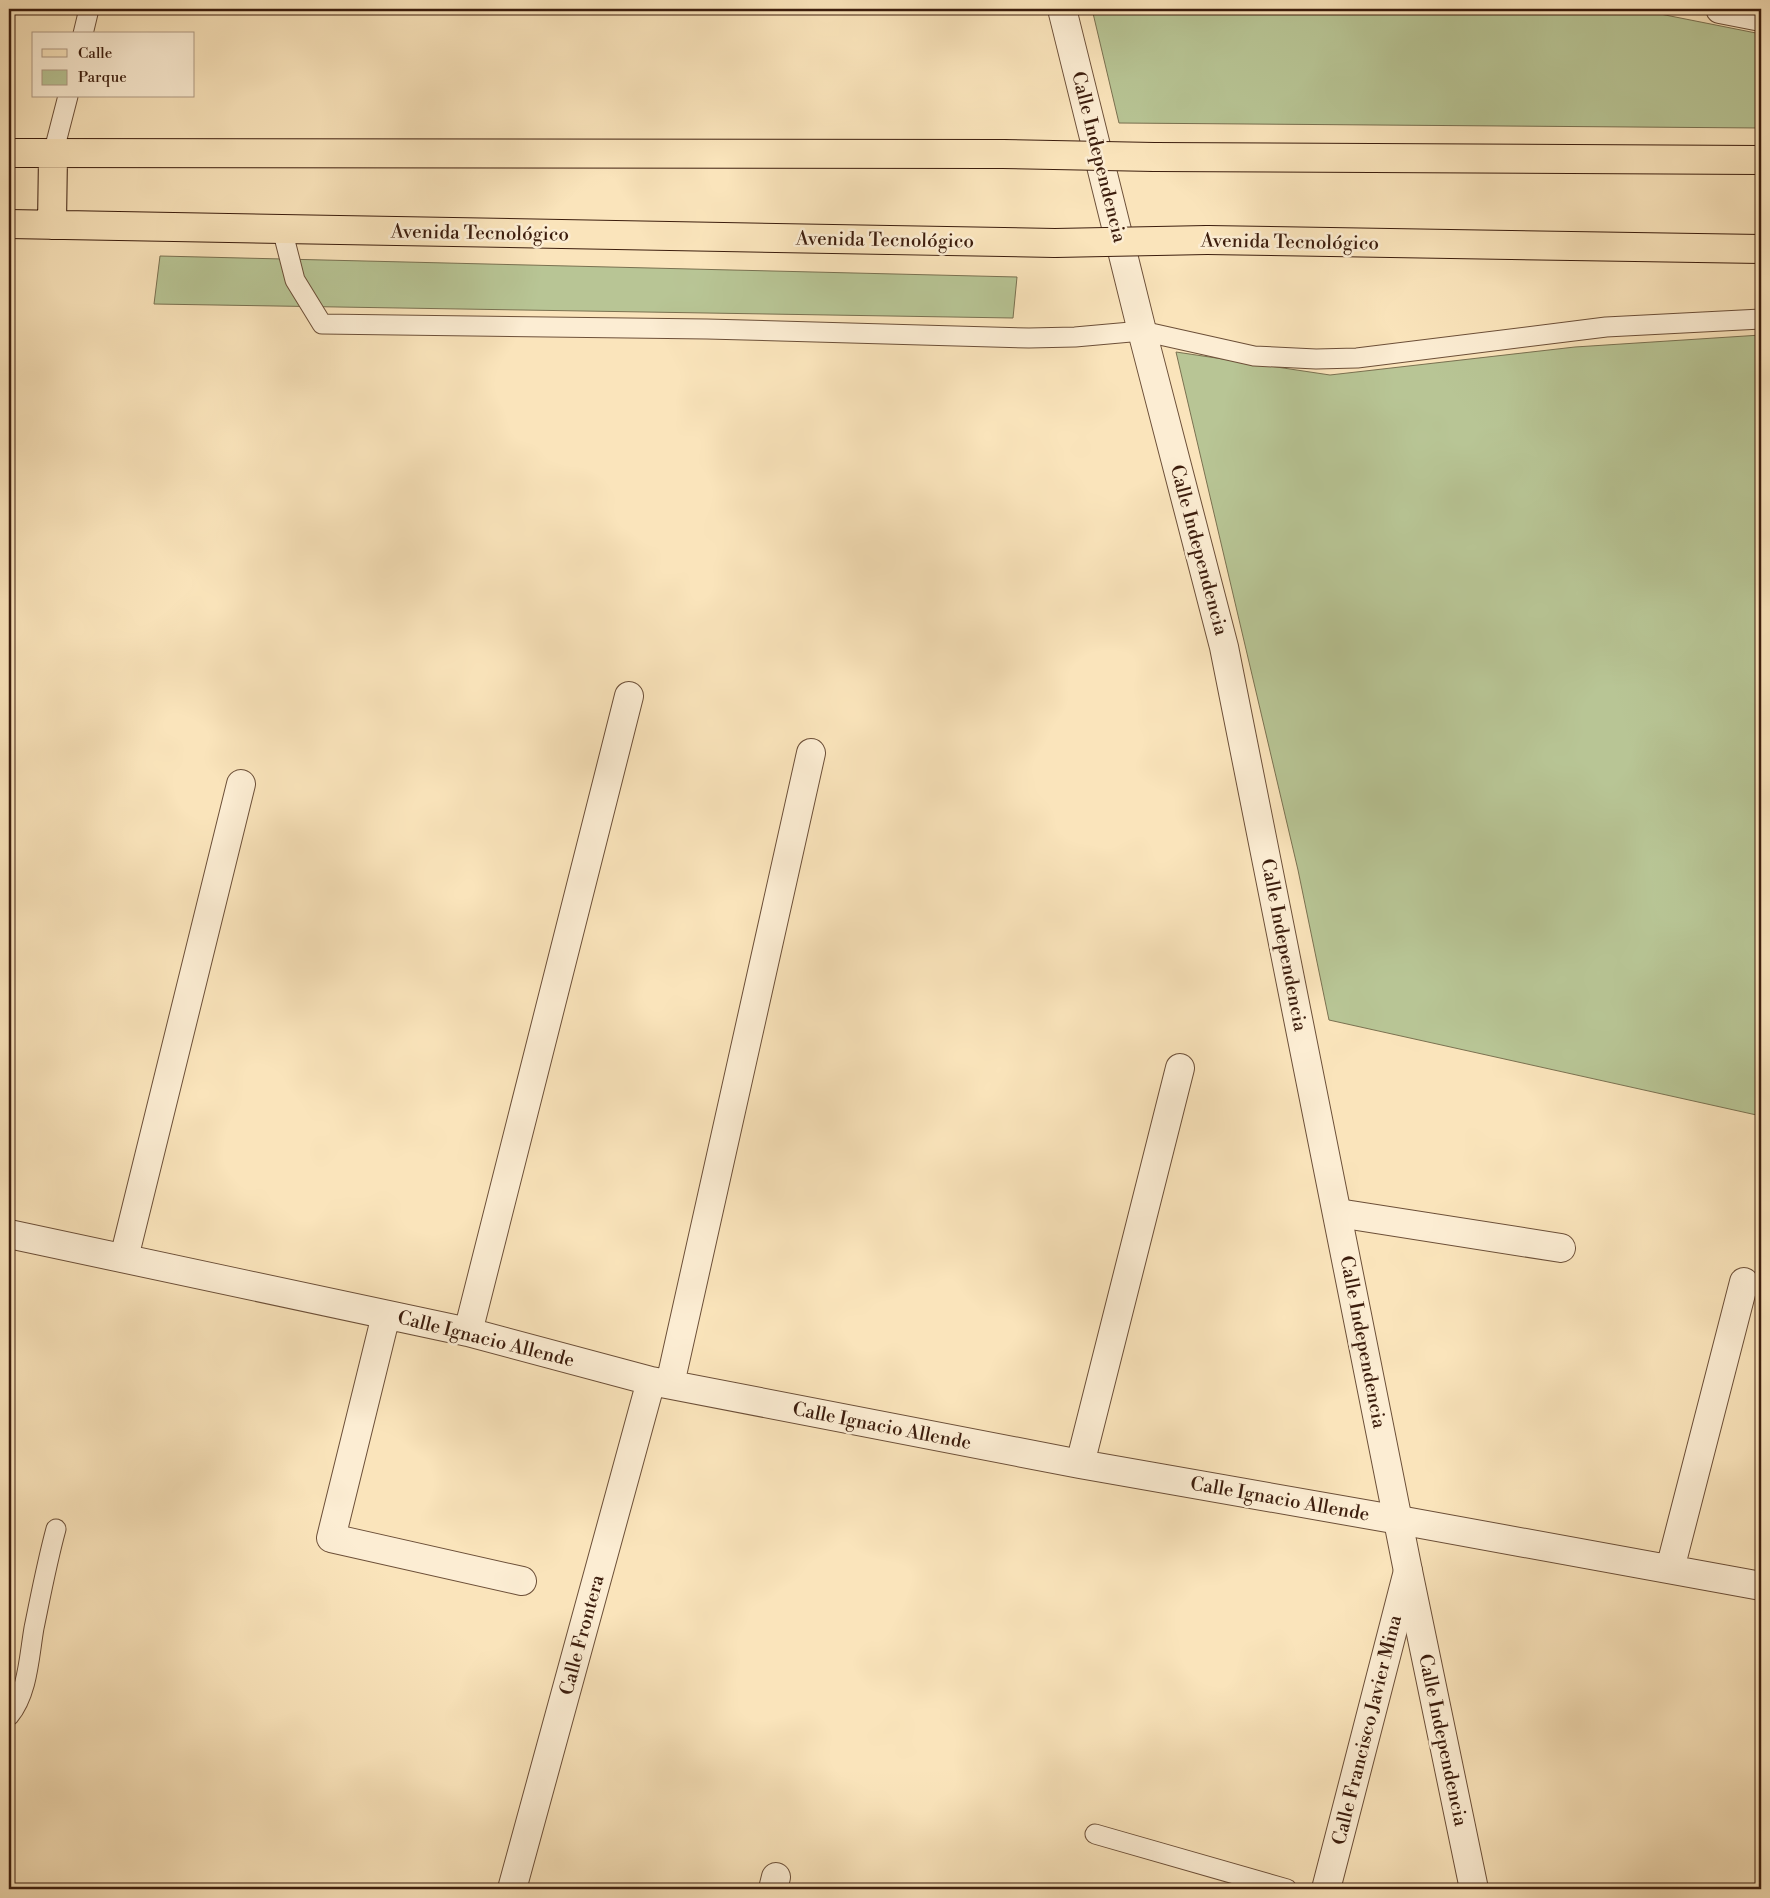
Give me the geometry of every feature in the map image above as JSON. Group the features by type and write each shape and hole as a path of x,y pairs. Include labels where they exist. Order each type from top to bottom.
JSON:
{"main road":[{"path":"9,153 1002,154 1154,157 1761,160"},
{"path":"52,225 53,154"},
{"name":"Avenida Tecnológico","path":"9,224 1054,243 1207,240 1761,249"}],"street":[{"name":"Calle Independencia","path":"1062,9 1142,331 1224,647 1408,1571 1474,1889"},
{"path":"1720,9 1761,17"},
{"path":"468,1332 629,696"},
{"name":"Calle Frontera","path":"512,1889 661,1382 811,753"},
{"path":"124,1258 241,784"},
{"path":"1080,1464 1180,1068"},
{"path":"1338,1213 1560,1248"},
{"name":"Calle Ignacio Allende","path":"9,1234 468,1332 661,1382 1080,1464 1761,1586"},
{"path":"1670,1569 1744,1282"},
{"path":"386,1315 331,1538 522,1581"},
{"name":"Calle Francisco Javier Mina","path":"1326,1889 1408,1571"}],"lane":[{"path":"84,32 90,9"},
{"path":"53,154 67,98"},
{"path":"282,229 295,280 322,324 707,329 1029,338 1075,337 1142,331 1254,356 1316,359 1357,358 1606,327 1761,320"},
{"path":"9,1716 15,1708 24,1684 46,1565 56,1529"},
{"path":"1095,1834 1287,1889"}],"green space":[{"path":"1092,9 1635,9 1761,34 1761,128 1119,123"},
{"path":"160,256 1017,277 1013,318 154,304"},
{"path":"1761,335 1761,1116 1329,1020 1298,870 1176,352 1330,375 1575,347"}]}
